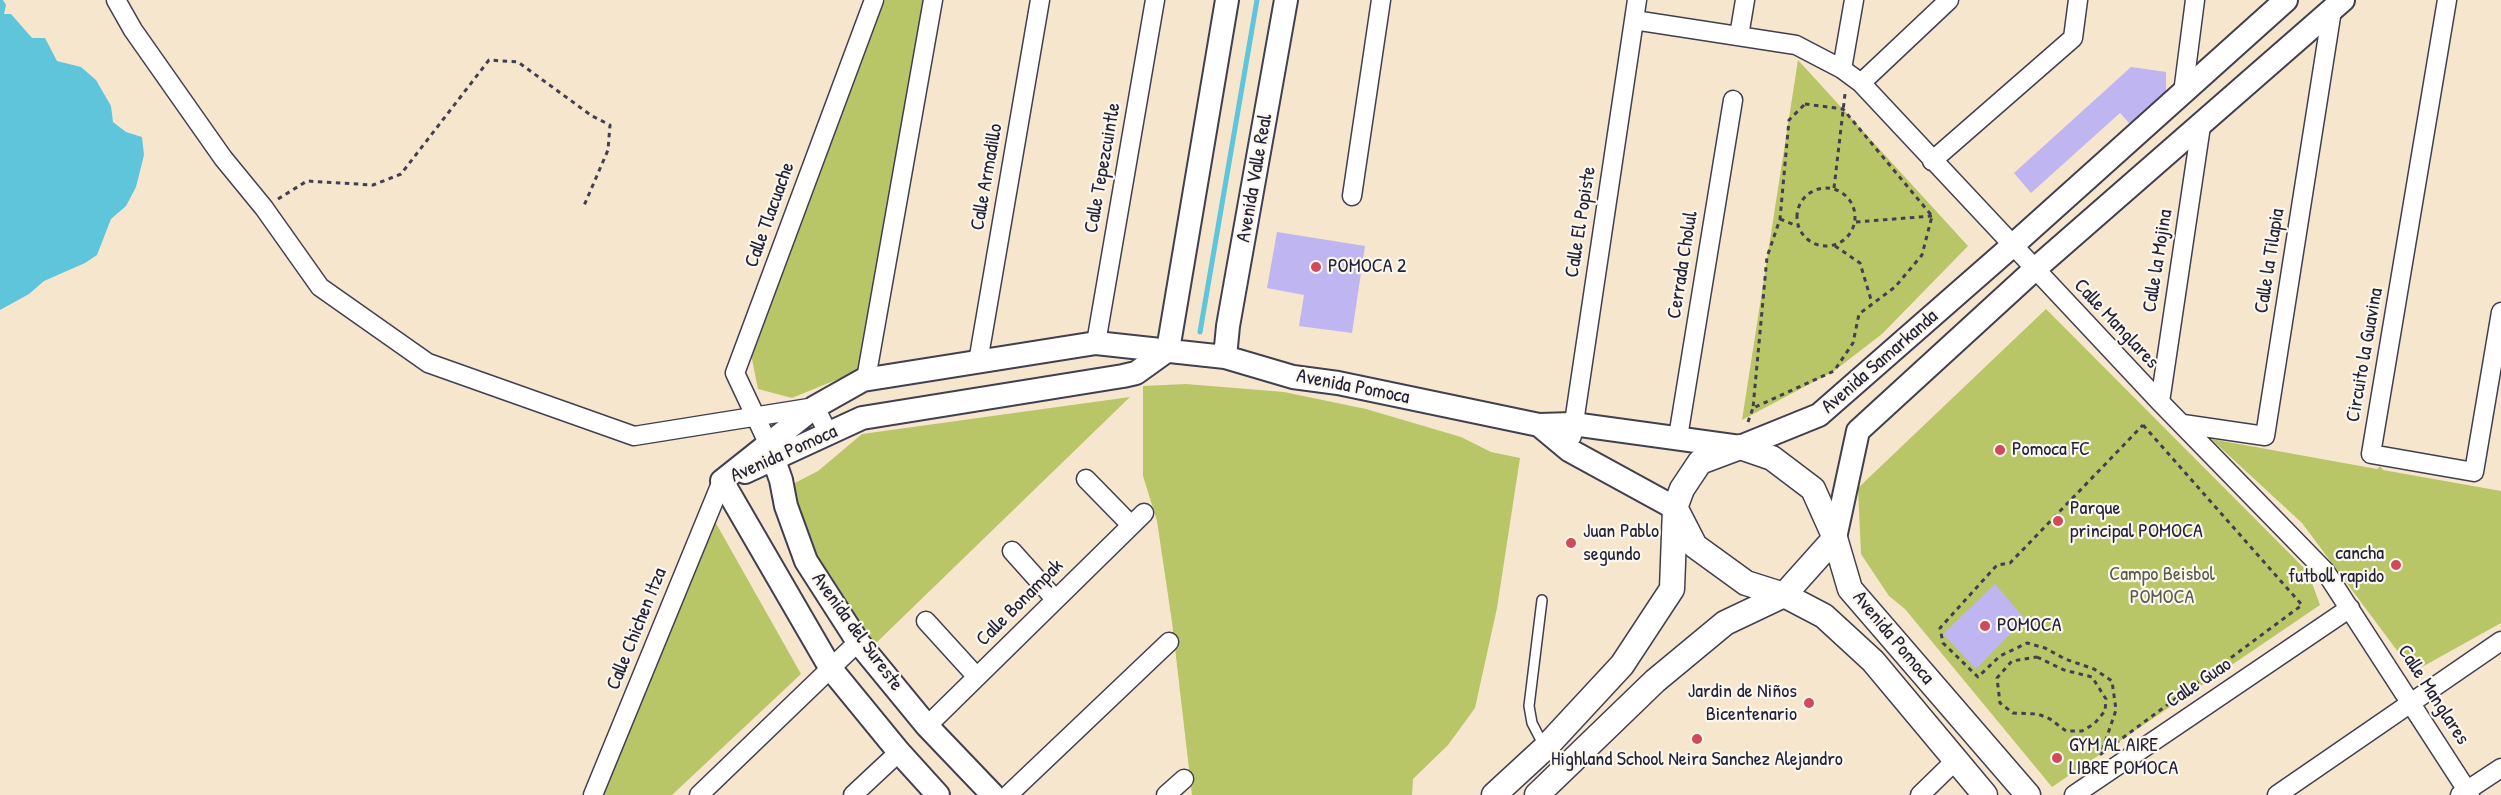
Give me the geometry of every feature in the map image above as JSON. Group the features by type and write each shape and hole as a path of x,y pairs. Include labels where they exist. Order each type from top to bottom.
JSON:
{"main road":[{"name":"Avenida Samarkanda","path":"1494,795 1545,748 1622,665 1672,589 1676,508 1682,489 1700,462 1740,447"},
{"name":"Avenida Pomoca","path":"1740,447 1772,458 1813,489 1835,538 1850,589 2028,795"},
{"name":"Avenida Pomoca","path":"1676,508 1695,546 1746,583 1784,595 1824,616 1873,661 1985,795"},
{"name":"Avenida Samarkanda","path":"1537,795 1655,681 1725,622 1784,595 1835,538"}],"street":[{"path":"116,0 133,30 222,158 264,208 320,287 428,363 634,436 815,406 829,435"},
{"name":"Calle Tlacuache","path":"772,451 735,373 874,0"},
{"path":"866,379 933,0"},
{"name":"Calle Armadillo","path":"978,362 1040,0"},
{"name":"Calle Tepezcuintle","path":"1096,343 1155,0"},
{"path":"1167,350 1227,0"},
{"name":"Avenida Valle Real","path":"1225,357 1230,314 1286,0"},
{"path":"1352,196 1381,0"},
{"name":"Calle El Popiste","path":"1569,450 1637,0"},
{"path":"1739,36 1745,0"},
{"path":"1842,69 1854,0"},
{"path":"1861,83 1949,0"},
{"path":"1932,160 2073,38 2078,0"},
{"path":"2183,93 2195,0"},
{"name":"Avenida Samarkanda","path":"1740,447 1819,415 2012,246 2286,0"},
{"name":"Circuito la Guavina","path":"2447,0 2371,454 2475,472 2501,312"},
{"name":"Avenida Samarkanda","path":"1835,538 1858,431 2035,269 2338,5"},
{"name":"Calle la Tilapia","path":"2183,424 2265,436 2338,5"},
{"name":"Calle Manglares","path":"1634,20 1796,45 1842,69 1861,83 2160,402 2325,571 2411,703 2466,794"},
{"path":"2226,54 2253,81"},
{"name":"Cerrada Cholul","path":"1678,437 1733,100"},
{"name":"Calle la Mojina","path":"2160,402 2201,126"},
{"name":"Avenida Pomoca","path":"772,451 815,406 866,379 1096,343 1225,357 1293,376 1338,383 1539,425 1574,424 1740,447"},
{"name":"Avenida Pomoca","path":"722,481 772,451 829,435 862,418 1136,373 1167,350"},
{"name":"Avenida Pomoca","path":"1539,425 1569,450 1676,508"},
{"name":"Avenida del Sureste","path":"772,451 786,506 806,561 858,642 927,726 993,795"},
{"name":"Calle Bonampak","path":"927,726 1137,519 1086,479"},
{"name":"Avenida del Sureste","path":"722,481 831,669 898,752 938,795"},
{"name":"Calle Chichen Itza","path":"593,795 722,481"},
{"path":"1012,551 1055,599"},
{"name":"Calle Guao","path":"2074,795 2350,608"},
{"path":"926,621 977,677"},
{"path":"2277,795 2501,641"},
{"path":"699,795 858,642"},
{"path":"1008,795 1169,642"},
{"path":"1896,688 1919,668"},
{"path":"853,795 898,752"},
{"path":"1920,795 1956,760"},
{"path":"2466,794 2501,768"},
{"path":"1166,795 1184,779"}],"lane":[{"path":"1542,600 1529,706 1532,723 1545,748"}],"path":[{"path":"264,208 307,182 373,185 401,174 489,60 518,62 592,116 610,125 608,150 583,208"},
{"path":"1805,104 1843,109 1932,216 1922,255 1895,287 1859,314 1853,343 1834,371 1753,408 1767,257 1780,219 1789,120 1805,104"},
{"path":"1834,188 1843,109"},
{"path":"1798,226 1799,205 1813,190 1834,188 1851,201 1856,222 1851,235 1835,246"},
{"path":"1856,222 1932,216"},
{"path":"1780,219 1798,226 1812,243 1835,246 1860,263 1872,303"},
{"path":"2143,424 2302,605 2101,754 2116,710 2112,681 2094,669 2065,659 2045,648 2027,643 2000,656 1978,677 1943,643 1940,628 1997,565 2010,563 2143,424"},
{"path":"2037,657 2064,670 2092,677 2106,699 2105,711 2094,724 2082,731 2066,731 2050,719 2038,714 2013,713 2000,703 1997,678 2012,661 2037,657"}],"green space":[{"path":"885,0 923,0 860,370 792,398 758,389 750,349"},
{"path":"1798,60 1968,246 1882,334 1834,371 1742,420"},
{"name":"Parque principal POMOCA","path":"2046,309 2308,572 2320,605 2052,787 1905,609 1889,596 1861,554 1858,488"},
{"path":"1186,384 1284,392 1366,409 1461,437 1491,452 1520,458 1497,608 1475,708 1448,745 1413,779 1412,795 1192,795 1172,622 1157,521 1143,476 1143,386"},
{"path":"1130,397 875,644 808,561 787,487 818,471 862,434"},
{"path":"2211,439 2377,469 2380,466 2383,470 2501,491 2501,623 2413,672 2302,523"},
{"path":"713,518 801,674 672,795 602,795"}],"water":[{"path":"0,0 3,0 6,5 4,14 11,14 32,38 45,38 57,61 81,67 96,80 111,106 113,122 126,132 142,137 144,155 136,187 126,206 111,219 97,255 85,263 44,281 29,294 0,310"}],"building":[{"path":"2131,67 2166,72 2166,93 2130,124 2120,113 2031,193 2014,173"},
{"name":"POMOCA 2","path":"1277,232 1365,246 1352,333 1299,326 1304,295 1267,288"},
{"path":"1995,584 2025,619 1976,669 1943,634"}],"waterway":[{"path":"1200,332 1257,0"}],"place":[{"name":"POMOCA 2","path":"1316,267"},
{"name":"Pomoca FC","path":"2000,450"},
{"name":"Parque principal POMOCA","path":"2058,521"},
{"name":"Juan Pablo segundo","path":"1571,543"},
{"name":"cancha futboll rapido","path":"2396,565"},
{"name":"POMOCA","path":"1985,626"},
{"name":"Jardin de Niños Bicentenario","path":"1809,703"},
{"name":"Highland School Neira Sanchez Alejandro","path":"1697,739"},
{"name":"GYM AL AIRE LIBRE POMOCA","path":"2057,758"}],"park label":[{"name":"Campo Beisbol POMOCA","path":"2162,586"}]}
